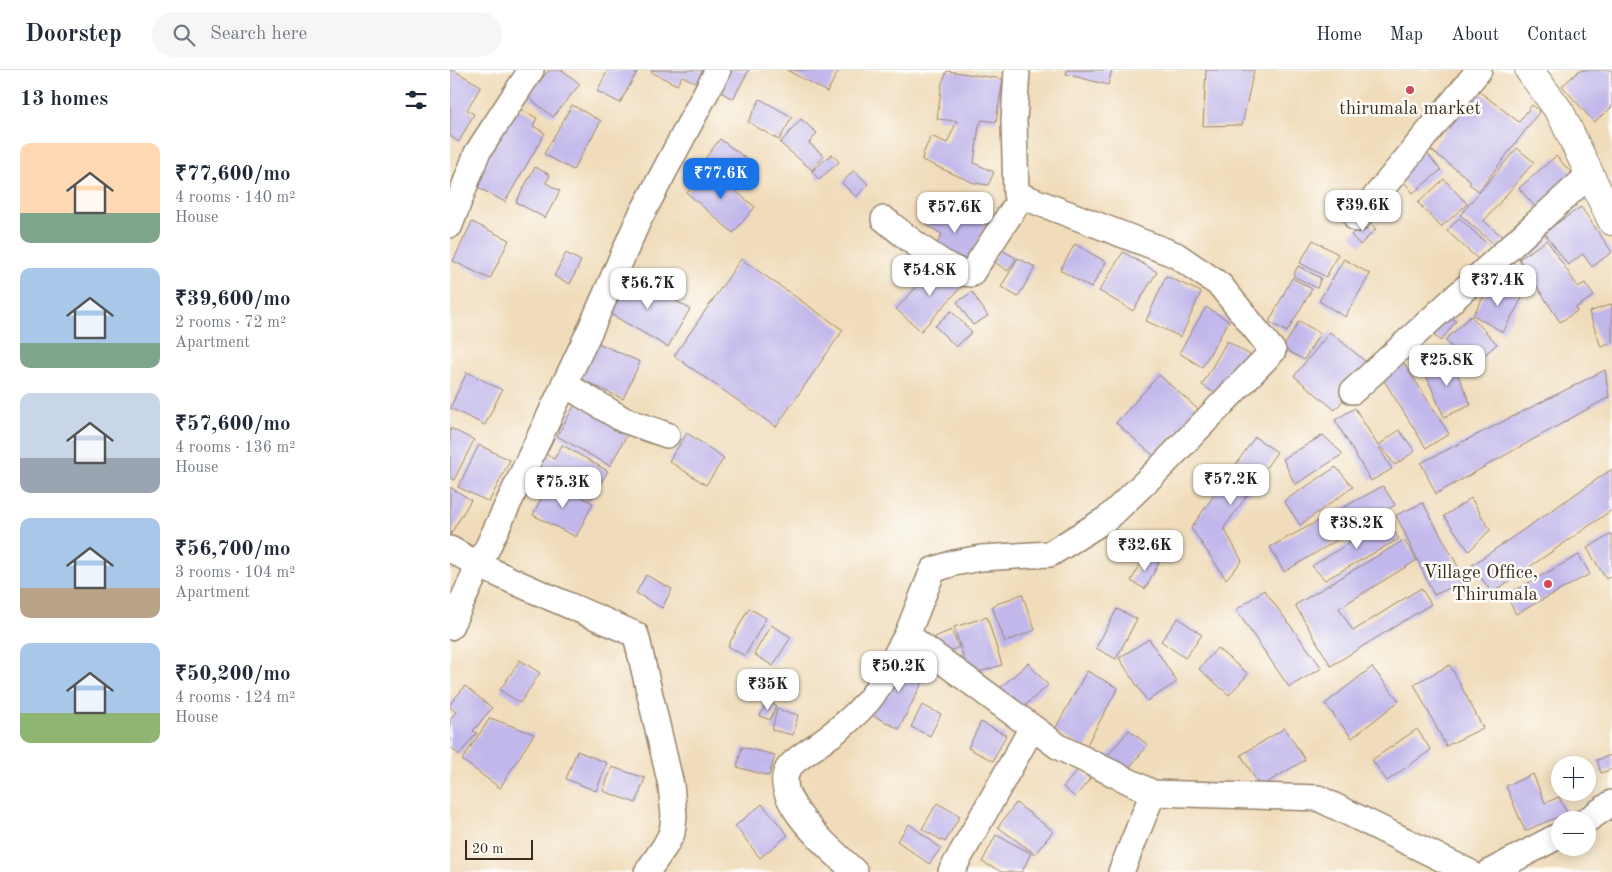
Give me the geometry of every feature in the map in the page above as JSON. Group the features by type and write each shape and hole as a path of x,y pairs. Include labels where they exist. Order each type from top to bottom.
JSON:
{"main road":[{"path":"1529,70 1560,112 1612,221"}],"street":[{"path":"450,225 477,153 531,70"},
{"path":"450,627 591,328 638,221 718,70"},
{"path":"855,872 810,828 796,810 785,790 785,772 792,763 839,729 879,686 907,635 933,570 954,562 981,558 1050,554 1108,518 1158,470 1273,351 1220,285 1176,255 1016,194 1014,121 1017,70"},
{"path":"1357,219 1479,70"},
{"path":"1353,391 1590,174"},
{"path":"884,219 915,245 962,274 971,274 1022,196"},
{"path":"564,384 624,420 667,435"},
{"path":"450,550 479,566 636,635 671,786 674,816 672,833 647,872"},
{"path":"907,635 1059,747 1153,793 1318,798 1469,872"},
{"path":"951,872 1032,728"},
{"path":"1122,872 1153,793"},
{"path":"1596,814 1612,803"},
{"path":"1490,872 1551,840"}],"building":[{"path":"450,70 481,86 467,110 474,114 459,142 450,136"},
{"path":"549,70 562,70 580,84 553,117 527,96"},
{"path":"608,70 638,70 620,103 597,91"},
{"path":"652,70 709,70 701,85 682,76 677,85 651,72"},
{"path":"719,70 749,70 733,99 710,86"},
{"path":"787,70 839,70 827,92"},
{"path":"1067,70 1112,70 1108,85 1066,74"},
{"path":"1206,70 1254,70 1242,125 1203,126"},
{"path":"1580,70 1612,70 1612,107 1594,122 1562,86"},
{"path":"947,71 1003,79 996,122 982,120 979,126 974,163 994,172 988,185 974,183 922,160 931,136 947,143 957,121 937,119 942,83"},
{"path":"1477,90 1519,122 1532,105 1540,111 1479,191 1469,184 1471,181 1431,150"},
{"path":"760,99 792,117 779,140 748,122"},
{"path":"572,105 601,121 573,170 544,154"},
{"path":"514,106 537,118 533,126 545,133 505,202 470,183"},
{"path":"801,119 817,133 809,143 824,156 812,170 780,143"},
{"path":"720,139 755,165 738,188 703,161"},
{"path":"1517,148 1534,162 1484,221 1505,239 1497,247 1460,215"},
{"path":"1425,151 1441,170 1413,193 1397,173"},
{"path":"832,154 839,162 819,180 812,171"},
{"path":"1556,156 1574,176 1536,208 1519,188"},
{"path":"535,167 550,175 546,183 560,191 545,218 516,202"},
{"path":"708,168 755,207 733,233 687,193"},
{"path":"854,170 868,184 856,197 842,183"},
{"path":"1444,179 1467,204 1441,227 1418,203"},
{"path":"941,199 987,225 962,270 932,253 942,234 926,225"},
{"path":"1581,207 1612,252 1592,267 1583,254 1568,265 1544,232"},
{"path":"1459,218 1492,248 1480,261 1447,231"},
{"path":"1367,220 1376,229 1360,245 1351,235"},
{"path":"472,222 509,240 490,279 453,261"},
{"path":"1313,240 1338,254 1326,277 1300,263"},
{"path":"1547,240 1578,287 1585,283 1594,296 1575,308 1577,311 1560,322 1519,259"},
{"path":"1075,244 1106,262 1091,288 1060,270"},
{"path":"1000,249 1016,258 1008,271 993,261"},
{"path":"1123,252 1157,272 1133,311 1099,291"},
{"path":"566,253 581,261 570,284 554,276"},
{"path":"1018,258 1035,267 1018,297 1001,287"},
{"path":"741,259 843,330 776,427 674,356"},
{"path":"1344,259 1370,274 1345,317 1319,301"},
{"path":"940,262 964,284 921,331 896,309"},
{"path":"1298,266 1321,278 1317,288 1293,276"},
{"path":"629,274 690,309 668,347 607,312"},
{"path":"1166,276 1201,292 1181,337 1146,321"},
{"path":"1292,278 1312,289 1287,332 1269,322"},
{"path":"1493,281 1522,298 1503,332 1473,315"},
{"path":"972,292 988,316 973,325 957,302"},
{"path":"1612,304 1612,343 1601,347 1589,312"},
{"path":"1206,307 1229,321 1202,367 1179,353"},
{"path":"951,311 972,332 956,347 935,326"},
{"path":"1447,315 1456,321 1441,341 1432,334"},
{"path":"1471,316 1497,344 1470,368 1445,340"},
{"path":"1299,321 1320,333 1304,360 1283,348"},
{"path":"1330,332 1371,366 1335,410 1294,376"},
{"path":"1227,341 1250,355 1233,385 1225,381 1218,395 1202,385"},
{"path":"596,342 640,362 623,399 579,378"},
{"path":"1450,357 1471,405 1444,417 1423,368"},
{"path":"1402,360 1449,434 1426,448 1380,374"},
{"path":"1605,370 1609,397 1436,494 1421,463"},
{"path":"467,372 502,390 485,425 450,408"},
{"path":"1159,375 1199,410 1174,437 1172,435 1154,456 1116,423"},
{"path":"576,403 628,433 610,466 557,436"},
{"path":"1355,408 1392,469 1371,481 1335,420"},
{"path":"450,428 474,440 454,480 450,478"},
{"path":"1399,430 1415,451 1395,465 1379,445"},
{"path":"687,433 724,458 706,485 669,461"},
{"path":"1323,435 1343,454 1295,485 1283,459"},
{"path":"1255,437 1277,452 1224,528 1242,561 1226,579 1191,528"},
{"path":"479,445 510,460 489,502 458,487"},
{"path":"562,445 608,471 591,499 536,468 544,453 554,459"},
{"path":"1336,467 1353,487 1300,525 1284,501"},
{"path":"1612,469 1612,510 1492,593 1472,565"},
{"path":"550,481 593,503 576,537 533,515"},
{"path":"1383,486 1395,505 1284,572 1270,547"},
{"path":"450,487 471,500 450,535"},
{"path":"1471,498 1490,530 1469,551 1444,516"},
{"path":"1423,503 1466,581 1434,595 1396,515"},
{"path":"1386,520 1399,539 1325,580 1312,566"},
{"path":"1612,534 1612,575 1606,579 1587,548"},
{"path":"1404,540 1417,560 1339,608 1353,631 1421,588 1431,604 1331,666 1295,605"},
{"name":"Village Office, Thirumala","path":"1579,555 1590,574 1516,614 1506,595"},
{"path":"1145,556 1159,563 1145,589 1131,581"},
{"path":"646,575 672,589 662,608 636,593"},
{"path":"1264,590 1322,668 1289,687 1236,610"},
{"path":"1022,594 1035,630 1005,642 992,606"},
{"path":"749,608 766,618 745,656 728,646"},
{"path":"1117,609 1137,619 1116,659 1096,648"},
{"path":"987,617 1002,665 969,675 954,627"},
{"path":"1178,618 1202,635 1185,658 1161,641"},
{"path":"771,625 791,637 773,666 754,654"},
{"path":"951,630 959,647 942,654 935,637"},
{"path":"1149,639 1177,682 1147,701 1119,658"},
{"path":"1217,648 1248,674 1229,695 1199,669"},
{"path":"899,656 928,671 899,729 870,714"},
{"path":"520,660 540,673 520,703 500,690"},
{"path":"1028,663 1048,685 1019,711 999,689"},
{"path":"1450,665 1483,728 1446,746 1414,684"},
{"path":"1372,667 1399,701 1352,738 1325,704"},
{"path":"1087,671 1118,688 1085,748 1054,731"},
{"path":"465,686 492,708 473,731 477,733 459,755 450,747 450,719 456,712 450,707 450,704"},
{"path":"766,701 776,706 770,720 760,716"},
{"path":"922,705 941,714 930,736 911,727"},
{"path":"777,709 798,715 793,735 772,730"},
{"path":"490,718 534,734 500,788 462,760"},
{"path":"981,722 1006,735 993,761 968,748"},
{"path":"1285,728 1305,760 1260,787 1241,755"},
{"path":"1417,729 1431,750 1387,781 1372,760"},
{"path":"1129,730 1148,745 1123,775 1104,760"},
{"path":"742,747 775,755 769,776 737,767"},
{"path":"577,751 607,763 596,791 566,779"},
{"path":"1611,755 1612,769 1601,773 1597,760"},
{"path":"612,767 645,778 636,803 603,791"},
{"path":"1079,769 1090,779 1075,797 1063,787"},
{"path":"1533,774 1545,803 1551,800 1561,801 1566,811 1551,811 1551,820 1525,831 1506,786"},
{"path":"937,803 960,816 945,842 922,829"},
{"path":"1016,803 1053,831 1035,854 998,827"},
{"path":"762,804 788,835 760,858 735,826"},
{"path":"909,824 941,848 929,864 897,841"},
{"path":"996,835 1031,853 1022,872 1002,872 982,862"}],"place":[{"name":"thirumala market","path":"1410,90"},
{"name":"Village Office, Thirumala","path":"1548,584"}]}
